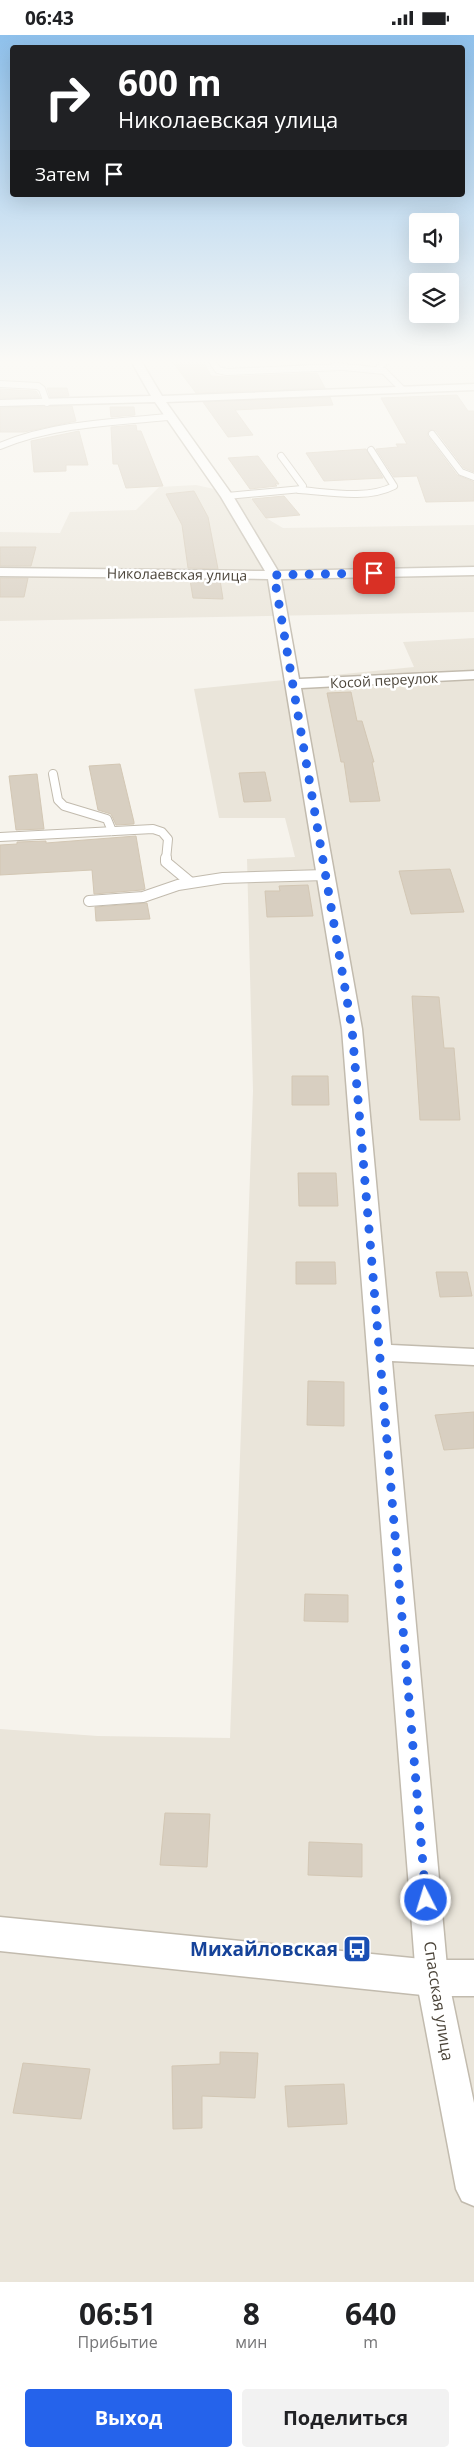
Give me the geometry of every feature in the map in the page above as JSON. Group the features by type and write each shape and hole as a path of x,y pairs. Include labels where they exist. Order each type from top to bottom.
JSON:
{"street":[{"name":"Спасская улица","path":"206,466 228,496 274,575 352,1029 432,1978 474,2189"},
{"name":"Николаевская улица","path":"0,571 274,575 474,571"},
{"name":"Косой переулок","path":"294,684 474,675"},
{"path":"379,1352 474,1357"},
{"path":"0,1934 432,1978 474,1979"}],"lane":[{"path":"288,466 302,486 299,490"},
{"path":"228,496 299,490 368,492 391,489 394,486 381,466"},
{"path":"456,466 461,472 474,477"},
{"path":"53,774 58,800 64,806 107,819 112,831"},
{"path":"0,837 153,829 162,832 168,839 166,862 190,882"},
{"path":"89,901 143,897 190,882 223,878 326,875"}],"shaded area":[{"path":"196,485 250,497 266,518 283,528 474,525 474,612 0,621 0,532 60,533 70,512 136,510 159,487"},
{"path":"474,638 474,2282 0,2282 0,1729 98,1736 230,1738 253,1091 247,859 295,857 285,818 219,818 194,689 414,667 403,642"}],"building":[{"path":"33,466 66,466 66,471 34,472"},
{"path":"119,466 155,466 163,486 126,488"},
{"path":"234,466 265,466 279,484 275,484 277,486 250,489"},
{"path":"314,466 376,466 383,478 324,481"},
{"path":"387,466 450,466 457,475 474,482 474,501 426,502 417,476 394,477"},
{"path":"462,466 474,466 474,472"},
{"path":"194,491 208,517 218,569 188,568 182,525 166,494"},
{"path":"284,496 300,515 266,518 252,499"},
{"path":"0,547 36,547 31,566 0,566"},
{"path":"0,578 28,578 24,597 0,597"},
{"path":"190,580 220,580 223,599 193,598"},
{"path":"351,692 357,721 362,721 374,762 372,762 380,801 350,802 344,762 341,762 327,693"},
{"path":"120,764 134,824 116,825 111,814 98,810 89,766"},
{"path":"265,772 271,801 244,802 239,773"},
{"path":"37,774 44,829 16,830 9,776"},
{"path":"136,836 145,889 142,890 94,894 92,870 0,875 0,845 17,844 17,842 46,841 46,843"},
{"path":"450,869 464,912 411,914 399,871"},
{"path":"308,885 313,916 267,917 265,891 280,891 279,886"},
{"path":"147,903 150,919 96,921 95,907"},
{"path":"412,996 439,997 444,1048 454,1048 460,1120 420,1120"},
{"path":"292,1076 328,1076 329,1105 292,1105"},
{"path":"298,1173 336,1173 338,1206 299,1206"},
{"path":"296,1262 335,1262 336,1284 296,1284"},
{"path":"436,1272 467,1272 472,1296 440,1297"},
{"path":"308,1381 344,1382 344,1426 307,1425"},
{"path":"474,1412 474,1448 444,1450 435,1415"},
{"path":"305,1594 348,1595 348,1622 304,1621"},
{"path":"165,1813 210,1814 207,1867 160,1865"},
{"path":"309,1842 362,1844 362,1877 308,1875"},
{"path":"220,2052 258,2053 255,2098 202,2096 202,2128 173,2129 172,2066 220,2064"},
{"path":"23,2063 90,2069 81,2119 13,2113"},
{"path":"344,2084 347,2124 288,2127 285,2086"}],"place":[{"name":"Михайловская","path":"357,1949"}],"route":[{"path":"374,573 274,575 352,1029 426,1900"}]}
